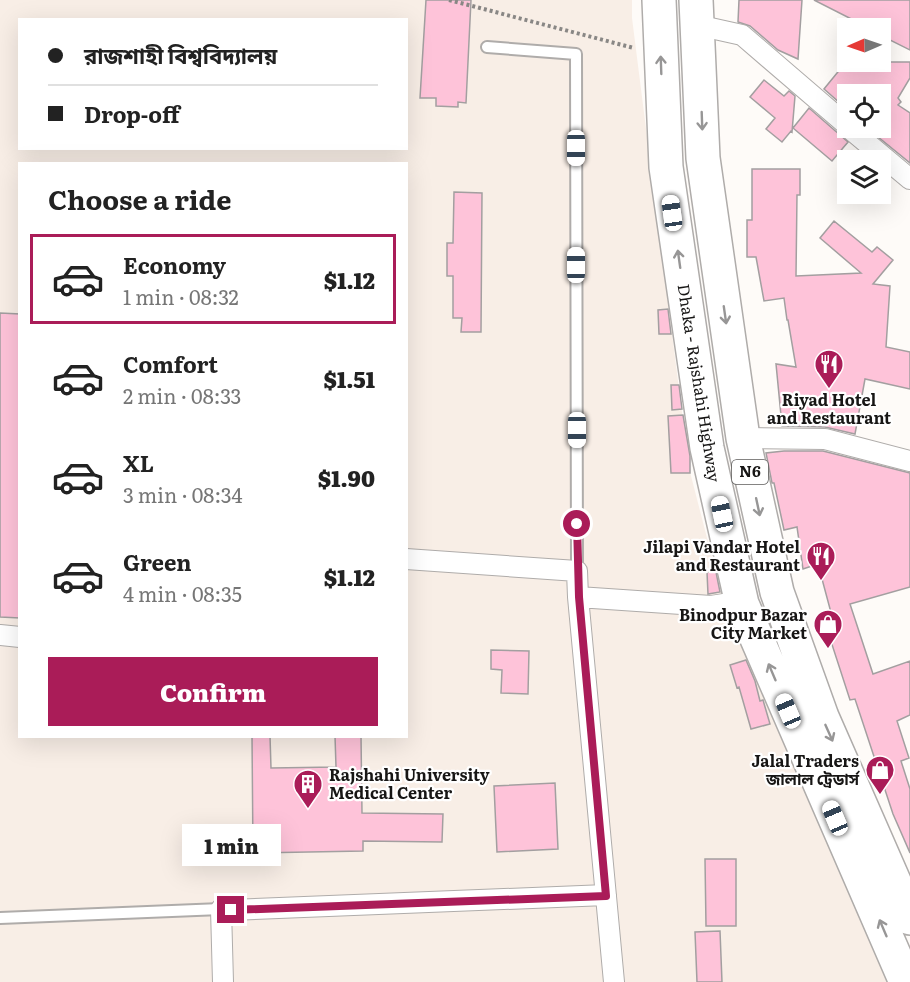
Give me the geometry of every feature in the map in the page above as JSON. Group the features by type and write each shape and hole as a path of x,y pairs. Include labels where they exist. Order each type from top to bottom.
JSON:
{"highway":[{"name":"Dhaka - Rajshahi Highway","path":"659,0 666,166 707,448 742,604 905,971"},
{"name":"N6","path":"697,13 703,158 743,438 777,592 822,717 910,918"}],"street":[{"path":"697,13 742,35 837,117"},
{"path":"861,138 910,179"},
{"path":"743,438 825,439 910,461"},
{"path":"408,559 577,571 614,982"},
{"path":"579,597 711,606 742,604"},
{"path":"0,635 18,637"},
{"path":"223,982 226,909 606,896"}],"lane":[{"path":"487,47 576,54 577,571"},
{"path":"0,918 226,909"}],"path":[{"path":"449,0 661,55"}],"shaded area":[{"path":"0,0 632,0 632,18 689,468 724,604 888,982 0,982"}],"building":[{"path":"426,0 471,0 466,103 458,102 458,107 436,106 436,98 420,98"},
{"path":"739,0 802,0 798,59 778,50 750,26 738,22"},
{"path":"814,0 910,0 910,50 891,40 891,18 849,18"},
{"path":"891,62 910,62 910,78 898,98 901,102 898,105 910,113 910,163 879,138 891,138 891,84 837,84 837,100 824,89 838,72 891,72"},
{"path":"764,80 784,96 789,91 795,96 792,132 782,142 766,129 775,118 750,97"},
{"path":"809,108 837,132 837,138 843,138 848,142 841,150 837,150 837,155 832,161 793,128"},
{"path":"752,169 800,169 800,195 797,195 796,276 861,273 820,238 834,221 872,252 877,247 893,260 873,284 890,286 886,347 910,352 910,389 865,379 855,434 825,427 782,426 776,364 796,367 784,298 764,301 756,257 747,257 747,220 752,220"},
{"path":"454,192 482,193 481,332 461,332 462,318 453,318 453,276 447,276 447,243 453,243"},
{"path":"668,309 671,334 659,334 658,310"},
{"path":"0,313 18,314 18,618 0,617"},
{"path":"671,385 679,385 682,409 672,410"},
{"path":"683,415 690,456 690,473 671,473 668,416"},
{"path":"823,451 910,473 910,587 850,604 873,674 910,661 910,715 897,721 909,758 901,761 910,789 910,853 893,814 855,699 850,700 825,623 833,620 818,564 803,569 797,527 784,530 766,453"},
{"path":"707,572 716,572 720,592 708,594"},
{"path":"491,650 529,651 528,694 501,693 502,670 491,669"},
{"path":"746,660 760,701 763,700 770,724 751,729 730,665"},
{"name":"Rajshahi University Medical Center","path":"252,738 270,738 271,768 336,767 335,738 361,738 362,813 443,814 442,842 363,841 363,851 253,853"},
{"path":"555,783 558,849 497,852 494,786"},
{"path":"705,859 736,859 736,926 706,926"},
{"path":"720,931 722,982 697,982 695,932"}],"place":[{"name":"Riyad Hotel and Restaurant","path":"829,390"},
{"name":"Jilapi Vandar Hotel and Restaurant","path":"821,582"},
{"name":"Binodpur Bazar City Market","path":"828,650"},
{"name":"Jalal Traders জালাল ট্রেডার্স","path":"880,796"},
{"name":"Rajshahi University Medical Center","path":"308,810"}],"route":[{"path":"231,910 606,896 579,597 577,524"}]}
